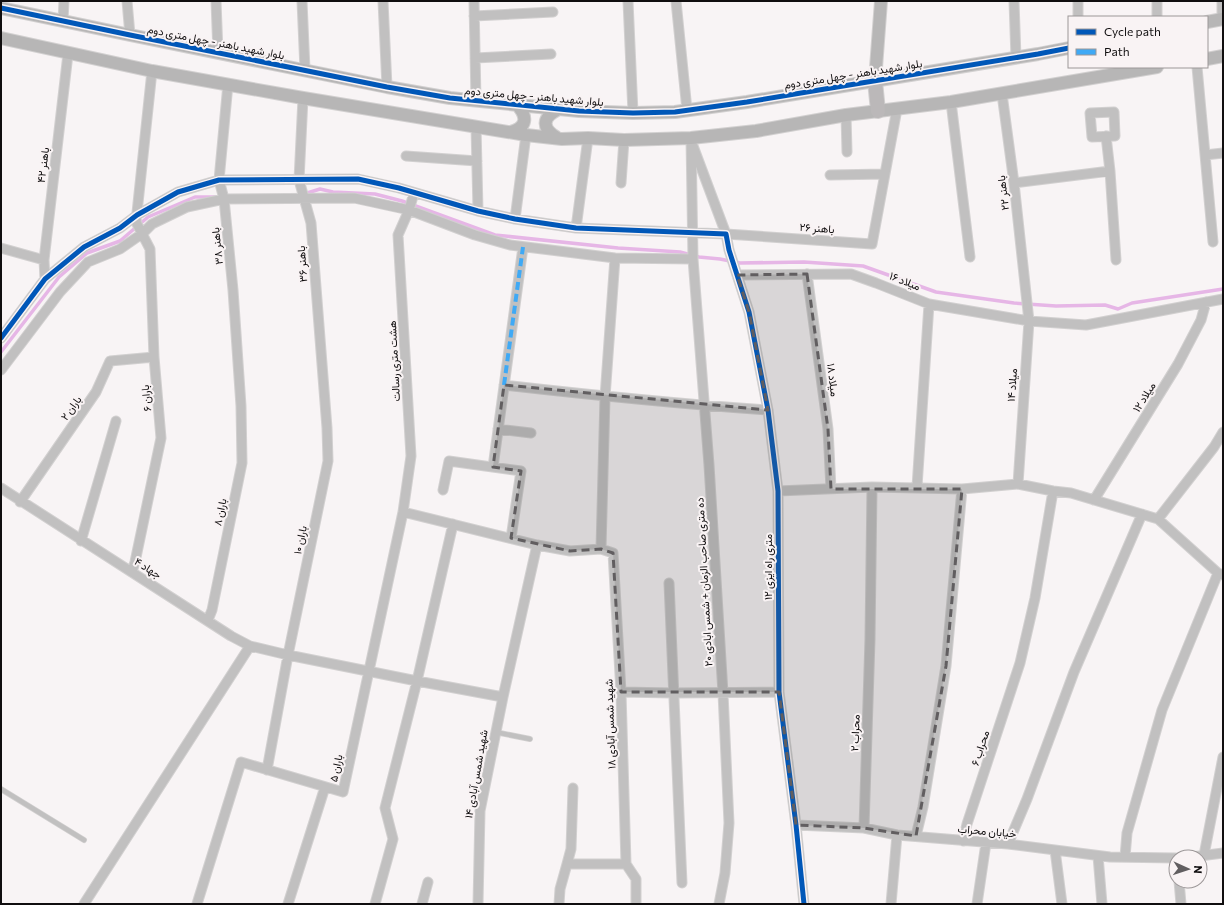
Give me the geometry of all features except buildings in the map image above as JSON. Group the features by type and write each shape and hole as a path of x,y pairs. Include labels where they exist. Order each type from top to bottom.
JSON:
{"main road":[{"path":"875,80 878,111"}],"street":[{"path":"63,21 64,1"},
{"path":"127,1 130,35"},
{"path":"216,1 218,52"},
{"path":"302,1 305,70"},
{"path":"383,1 387,87"},
{"path":"474,1 476,101"},
{"path":"628,1 633,113"},
{"path":"676,1 687,110"},
{"path":"875,80 881,1"},
{"path":"1014,1 1016,58"},
{"path":"1078,1 1078,16"},
{"path":"1157,1 1157,16"},
{"path":"1208,22 1222,19 1222,1"},
{"name":"بلوار شهید باهنر - چهل متری دوم","path":"1,8 387,87 450,98 557,110 633,113 675,112 747,102 1068,48"},
{"path":"474,16 553,12"},
{"path":"1,38 68,54 152,71 526,135 624,140 691,138 756,131 846,115 1002,94 1151,68"},
{"name":"باهنر ۴۲","path":"44,279 44,260 68,54"},
{"path":"475,58 551,54"},
{"path":"1208,59 1223,56"},
{"path":"1197,68 1213,242"},
{"path":"139,225 152,71"},
{"name":"باهنر ۳۸","path":"228,84 219,180 224,199 242,406"},
{"name":"باهنر ۲۲","path":"1002,94 1026,288"},
{"name":"باهنر ۳۶","path":"303,98 300,180 311,223 327,428"},
{"path":"951,102 970,257"},
{"path":"511,132 520,129 525,121 524,112 518,105"},
{"name":"باهنر ۲۶","path":"726,234 872,244 897,109"},
{"path":"556,137 548,132 545,123 549,114 557,110"},
{"path":"846,115 847,152"},
{"path":"476,126 478,211"},
{"path":"515,219 526,135"},
{"path":"1106,136 1110,170 1116,260"},
{"path":"576,228 588,138"},
{"path":"1,370 60,292 88,262 120,249 139,225 178,192 219,180 358,179 478,211 515,219 576,228 726,234 691,138"},
{"name":"ده متری صاحب الزمان + شمس ابادی ۲۰","path":"691,138 693,259 705,406 723,693 729,823 725,873 719,904"},
{"path":"622,183 624,140"},
{"path":"1205,155 1223,153"},
{"path":"406,156 477,161"},
{"path":"1014,183 1110,170"},
{"path":"830,175 885,174"},
{"name":"هشت متری رسالت","path":"369,672 403,512 411,456 398,235 409,210 414,193"},
{"path":"1,338 44,279 84,247 120,228 152,224 187,206 224,199 354,198 409,210 475,235 510,245 615,258 693,259"},
{"name":"باران ۶","path":"132,572 161,438 154,357 150,249 139,225"},
{"name":"۱۲ متری راه ایزی","path":"726,234 729,250 749,312 768,410 778,492 779,692 796,825 804,904"},
{"path":"493,467 523,246"},
{"path":"1,248 44,260"},
{"path":"403,512 537,545 570,551 601,549 605,396 615,258"},
{"name":"میلاد ۱۶","path":"736,272 851,274 929,304 917,487"},
{"name":"میلاد ۱۸","path":"808,274 828,429 831,489"},
{"name":"میلاد ۱۴","path":"1018,484 1029,321 1026,288"},
{"path":"929,304 1029,321 1086,325 1223,299"},
{"name":"میلاد ۱۲","path":"1094,500 1178,364 1201,320 1206,302"},
{"name":"باران ۲","path":"20,502 96,392 110,361 154,357"},
{"path":"504,385 705,406 768,410"},
{"name":"باران ۸","path":"208,620 212,610 242,463 242,406"},
{"path":"81,541 116,420"},
{"name":"باران ۱۰","path":"267,770 288,655 328,461 327,428"},
{"path":"498,429 531,433"},
{"path":"1158,519 1214,447 1223,432"},
{"path":"443,490 449,460 521,471 511,538"},
{"path":"778,492 917,487 962,489 1018,484 1071,493 1158,519 1221,574 1162,710 1128,833 1125,857"},
{"name":"جهاد ۴","path":"1,488 81,541 208,620 231,636 250,646 369,672 503,697"},
{"name":"محراب ۲","path":"864,828 870,639 872,488"},
{"path":"916,836 923,807 946,666 962,489"},
{"name":"محراب ۶","path":"963,841 967,824 1020,663 1035,598 1053,491"},
{"path":"1008,844 1027,799 1074,672 1142,514"},
{"path":"375,904 393,839 385,808 417,681 453,524"},
{"name":"شهید شمس آبادی ۱۴","path":"478,904 480,811 495,732 537,545"},
{"name":"شهید شمس آبادی ۱۸","path":"601,549 613,553 621,692 626,864 636,879 636,904"},
{"path":"669,583 682,883"},
{"path":"84,904 250,646"},
{"name":"باران ۵","path":"197,904 242,762 344,792 369,672"},
{"path":"621,692 779,692"},
{"path":"1205,849 1223,757"},
{"path":"288,904 325,787"},
{"path":"559,904 560,889 571,849 573,788"},
{"name":"خیابان محراب","path":"796,825 864,828 897,835 1008,844 1098,856 1168,858"},
{"path":"891,904 897,835"},
{"path":"977,904 986,843"},
{"path":"1056,850 1062,904"},
{"path":"1208,855 1223,853"},
{"path":"1098,856 1102,904"},
{"path":"567,864 626,864"},
{"path":"422,904 428,882"},
{"path":"1180,889 1181,904"}],"lane":[{"path":"495,732 530,739"},
{"path":"1,789 84,840"}],"highlighted area":[{"path":"807,274 828,429 831,489 962,489 946,666 916,836 864,828 796,825 779,692 621,692 613,553 601,549 570,551 511,538 521,471 493,467 504,385 768,410 749,312 737,275"}],"waterway":[{"path":"304,194 320,189 333,192 375,194 402,201 495,235 618,248 680,252 699,257 740,263 804,262 863,266 936,292 1014,303 1056,306 1105,305 1118,309 1132,303 1223,289"},
{"path":"1,352 59,277 87,253 120,241 148,217 195,197 217,197"}],"marked path":[{"path":"504,385 523,247"}],"cycle path":[{"path":"1,8 387,87 450,98 579,111 633,113 675,112 747,102 1068,48"},
{"path":"1,338 45,279 84,247 120,228 137,215 178,192 219,180 358,179 399,188 478,211 515,219 576,228 726,234 729,250 749,312 768,410 778,491 779,692 796,825 804,904"}]}
